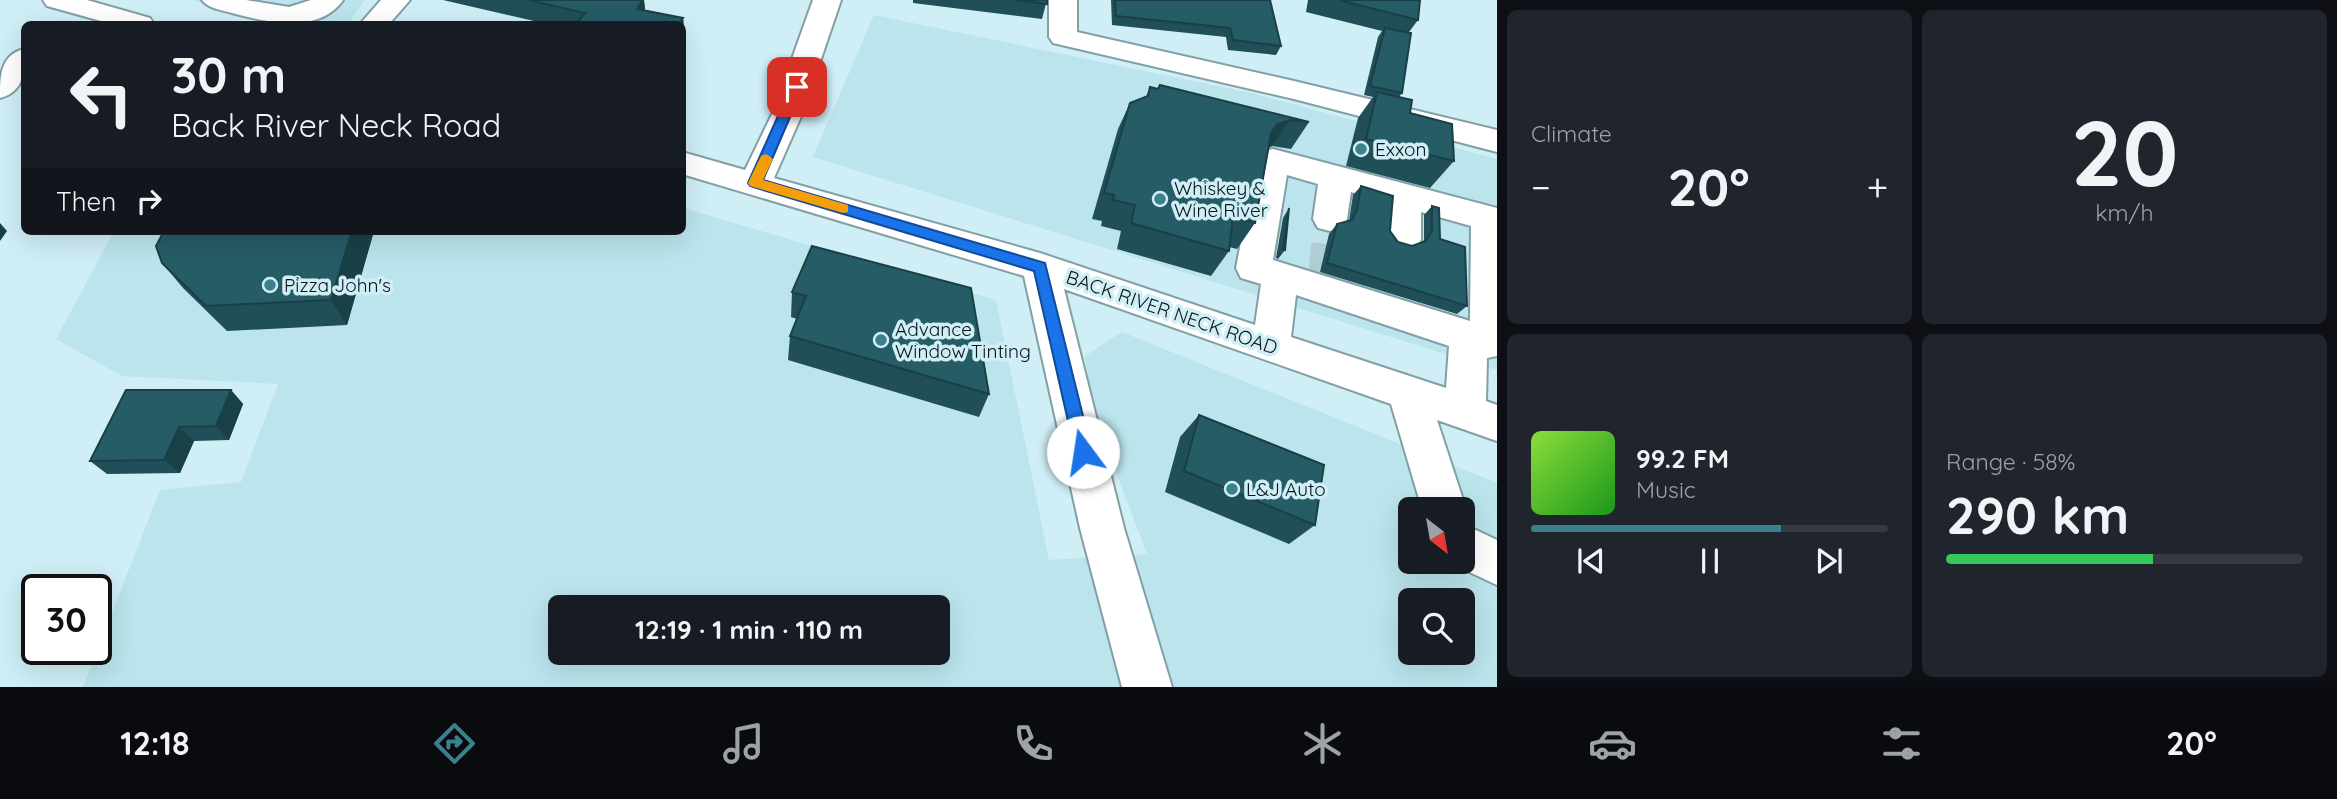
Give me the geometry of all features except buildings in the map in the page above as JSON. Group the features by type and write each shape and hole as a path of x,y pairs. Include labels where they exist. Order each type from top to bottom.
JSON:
{"street":[{"path":"216,0 284,17 323,6 329,0"},
{"path":"377,21 396,0"},
{"path":"755,183 788,112 827,0"},
{"path":"1063,0 1063,37 1294,90 1497,141"},
{"path":"63,10 118,8 136,21"},
{"path":"0,89 21,62"},
{"path":"1273,160 1405,196 1492,220 1489,343 1396,305 1323,283 1280,277 1254,268 1273,160"},
{"name":"BACK RIVER NECK ROAD","path":"686,164 1040,267 1481,417"},
{"path":"1330,219 1336,177"},
{"path":"1403,240 1405,196"},
{"path":"1040,267 1102,528 1147,687"},
{"path":"1270,345 1280,277"},
{"path":"1469,336 1481,417"},
{"path":"1407,391 1440,497"},
{"path":"1475,552 1497,563"}],"shaded area":[{"path":"193,0 365,0 350,21 270,21"},
{"path":"874,15 1251,93 1497,159 1497,370 813,157"},
{"path":"686,209 996,300 1049,560 1147,554 1092,408 1085,356 1122,332 1497,483 1497,687 83,687 92,665 112,665 112,613 160,490 241,482 278,384 122,376 56,339 112,235 686,235"}],"tunnel":[{"path":"1324,276 1330,219"}],"slow traffic":[{"path":"766,159 755,183 843,208"}],"place":[{"name":"Exxon","path":"1361,149"},
{"name":"Whiskey & Wine River","path":"1160,199"},
{"name":"Pizza John's","path":"270,285"},
{"name":"Advance Window Tinting","path":"881,340"},
{"name":"L&J Auto","path":"1232,489"}],"route":[{"path":"797,87 755,183 1040,267 1083,452"}]}
